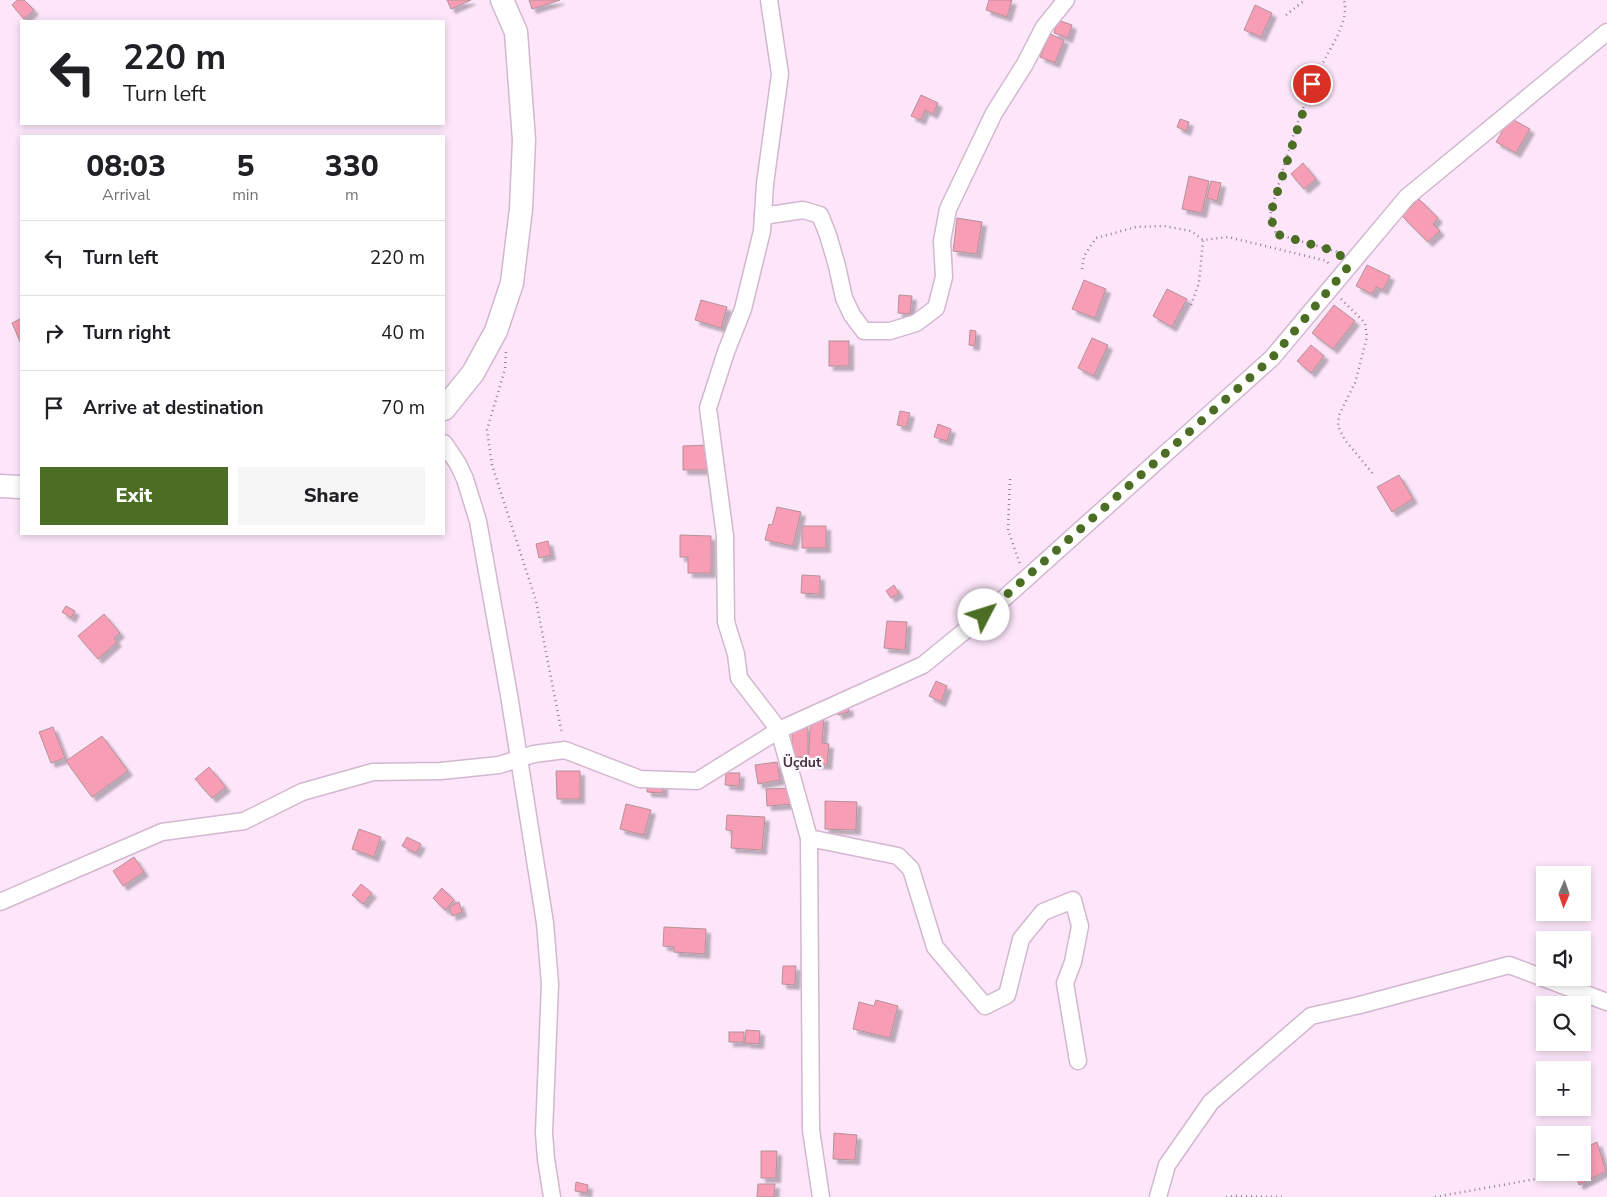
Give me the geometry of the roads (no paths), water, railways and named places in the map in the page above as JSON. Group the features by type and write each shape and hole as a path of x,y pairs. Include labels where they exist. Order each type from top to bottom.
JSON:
{"street":[{"path":"445,408 473,373 492,339 512,284 521,209 524,140 516,32 502,0"},
{"path":"769,0 780,74 765,184 762,231 742,309 708,408 725,536 726,622 736,654 739,678 779,730 808,838 811,1130 821,1197"},
{"path":"763,216 803,210 820,215 837,266 844,298 864,331 890,331 916,323 936,308 944,277 942,241 948,209 994,113 1025,64 1044,27 1066,0"},
{"path":"0,902 162,832 244,821 302,792 373,772 441,771 499,765 534,754 565,750 640,779 697,781 779,730 923,665 1025,580 1272,358 1407,197 1607,32"},
{"path":"445,445 458,464 465,479 478,521 509,695 545,923 548,953 549,1016 544,1133 552,1197"},
{"path":"0,486 20,488"},
{"path":"808,838 898,856 911,870 935,947 985,1006 1007,995 1021,939 1044,912 1073,900 1080,926 1073,962 1065,982 1078,1061"},
{"path":"1158,1197 1167,1165 1211,1102 1310,1016 1360,1005 1509,965 1607,1002"}],"district":[{"name":"Üçdut","path":"802,762"}]}
